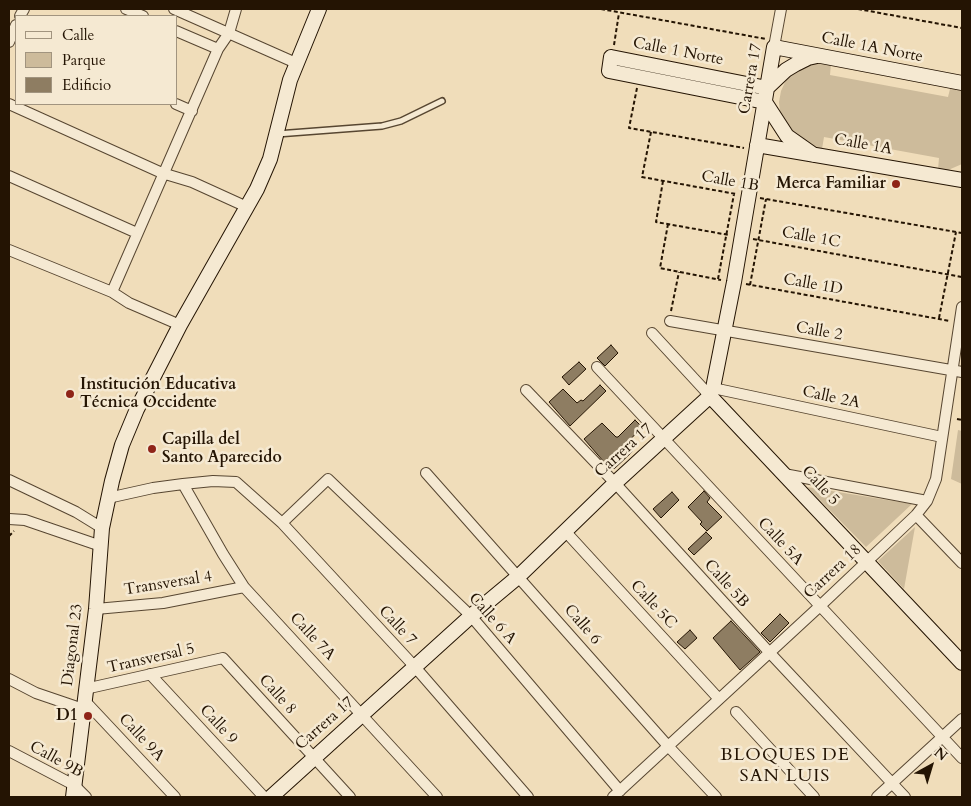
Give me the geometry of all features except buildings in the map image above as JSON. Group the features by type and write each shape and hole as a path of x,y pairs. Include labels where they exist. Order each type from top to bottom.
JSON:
{"street":[{"path":"126,9 140,15"},
{"path":"174,9 296,63"},
{"path":"112,292 162,173 192,111 218,49 229,33 236,9"},
{"name":"Diagonal 23","path":"74,791 96,609 102,528 122,445 137,409 180,325 257,190 270,160 296,63 319,9"},
{"name":"Carrera 17","path":"270,797 471,616 519,576 712,392 742,238 781,9"},
{"path":"9,42 14,29"},
{"path":"178,32 218,49"},
{"name":"Calle 1A Norte","path":"775,44 821,56 956,82 962,87"},
{"path":"766,95 796,64 808,58 821,56"},
{"path":"610,64 639,77 766,95"},
{"name":"Calle 1 Norte","path":"610,64 766,95"},
{"path":"766,95 787,136 814,155"},
{"path":"9,104 162,173 192,182 248,206"},
{"path":"178,105 192,111"},
{"name":"Calle 1A","path":"757,148 814,155 962,180"},
{"path":"943,177 962,170"},
{"path":"9,176 137,233"},
{"path":"9,250 112,292 129,302 180,325"},
{"name":"Carrera 18","path":"616,794 820,606 916,515 927,501 936,479 942,437 957,371 962,307"},
{"name":"Calle 2","path":"670,321 957,371"},
{"name":"Calle 5","path":"652,333 712,392 784,474 962,663"},
{"name":"Calle 5A","path":"597,367 962,758"},
{"name":"Calle 5B","path":"526,390 615,483 769,652 905,797"},
{"name":"Calle 2A","path":"712,392 942,437"},
{"name":"Calle 6","path":"426,473 668,746 716,797"},
{"path":"784,474 927,501"},
{"name":"Calle 6 A","path":"282,523 328,479 471,616 616,794"},
{"path":"9,480 76,512 102,528"},
{"name":"Calle 7","path":"183,484 213,481 236,482 282,523 415,667 528,797"},
{"path":"108,498 153,488 183,484"},
{"name":"Calle 7A","path":"183,484 223,554 244,586 437,797"},
{"path":"916,515 962,563"},
{"path":"9,520 25,520 101,546"},
{"name":"Calle 5C","path":"564,532 718,699"},
{"name":"Transversal 4","path":"96,609 163,603 244,586"},
{"name":"Transversal 5","path":"84,699 150,674 223,658"},
{"name":"Calle 8","path":"223,658 350,797"},
{"name":"Calle 9","path":"150,674 264,797"},
{"path":"9,679 36,693 84,699"},
{"name":"Calle 9A","path":"84,699 175,797"},
{"path":"736,712 814,797"},
{"path":"877,797 962,719"},
{"name":"Calle 9B","path":"9,751 86,797"}],"lane":[{"path":"276,134 382,126 401,121 442,101"}],"path":[{"path":"601,9 775,44"},
{"path":"858,9 962,28"},
{"path":"610,64 619,12"},
{"path":"639,77 629,128 757,148"},
{"name":"Calle 1B","path":"651,132 642,178 962,233"},
{"name":"Calle 1C","path":"663,181 656,222 962,277"},
{"path":"718,279 734,194"},
{"path":"750,285 766,199"},
{"name":"Calle 1D","path":"668,224 660,268 960,322"},
{"path":"938,318 956,232"},
{"path":"670,321 678,272"}],"green space":[{"path":"820,62 831,64 830,75 948,97 951,85 961,91 962,164 946,171 938,170 939,158 824,137 822,149 808,145 792,135 780,113 781,91 786,80 794,72 807,65"},
{"path":"958,430 962,431 962,484 951,479"},
{"path":"807,487 912,504 866,547"},
{"path":"915,527 904,589 878,561"}],"place":[{"name":"Merca Familiar","path":"896,184"},
{"name":"Institución Educativa Técnica Occidente","path":"70,394"},
{"name":"Capilla del Santo Aparecido","path":"152,449"},
{"name":"D1","path":"88,716"}],"district":[{"name":"BLOQUES DE SAN LUIS","path":"785,766"}]}
